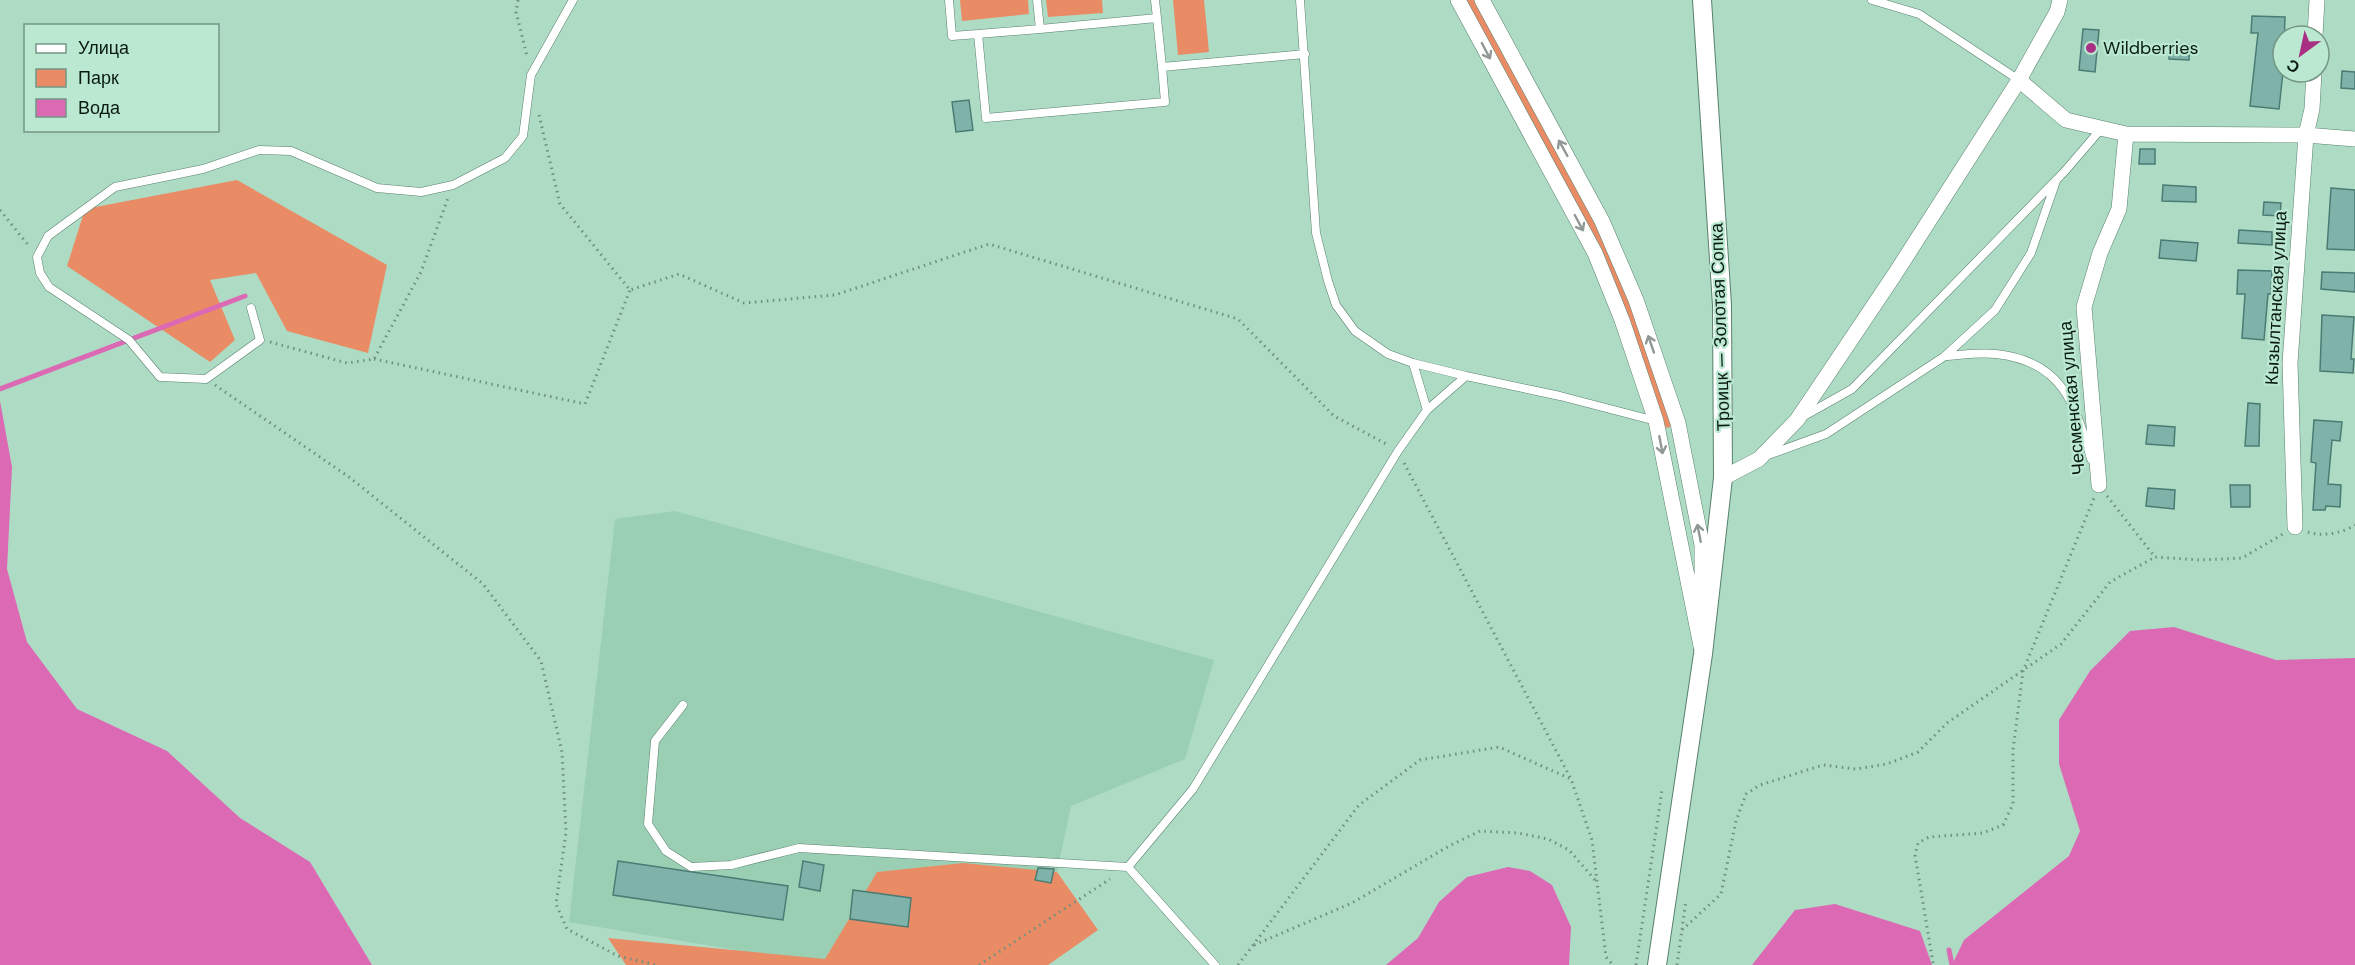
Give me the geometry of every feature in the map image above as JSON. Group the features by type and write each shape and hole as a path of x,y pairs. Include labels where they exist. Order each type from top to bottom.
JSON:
{"street":[{"path":"1458,0 1595,253 1622,320 1656,421 1703,654"},
{"path":"1482,0 1602,221 1636,300 1678,423 1702,545 1703,654"},
{"name":"Троицк — Золотая Сопка","path":"1657,965 1703,654 1723,478 1722,305 1702,0"},
{"path":"1723,478 1759,459 1797,420 1895,274 2019,80 2057,12 2060,0"},
{"path":"2316,24 2317,0"},
{"path":"2019,80 2066,120 2126,134 2306,135 2355,139"},
{"name":"Кызылтанская улица","path":"2295,527 2290,363 2306,135 2312,109 2313,84"},
{"name":"Чесменская улица","path":"2099,485 2084,307 2100,254 2119,209 2126,134"}],"lane":[{"path":"251,308 260,340 206,379 160,377 129,340 49,287 40,273 37,257 48,236 116,187 203,169 259,150 291,151 377,188 421,192 453,185 505,158 523,136 531,75 573,0"},
{"path":"949,0 952,36 1157,18"},
{"path":"1037,0 1040,29"},
{"path":"978,34 986,118 1165,102 1155,0"},
{"path":"1300,0 1316,233 1336,305 1355,331 1388,354 1413,363 1560,396 1656,421"},
{"path":"1872,0 1919,14 2019,80"},
{"path":"1162,67 1305,54"},
{"path":"1797,420 1852,389 2056,181 2101,129"},
{"path":"1759,459 1826,434 1945,356 1995,310 2031,253 2056,181"},
{"path":"1945,356 1996,354 2039,365 2061,385 2077,411 2099,485"},
{"path":"1413,363 1427,410"},
{"path":"1128,867 1193,789 1398,451 1427,410 1466,376"},
{"path":"683,705 655,741 648,824 666,851 691,867 731,865 799,848 1128,867 1215,965"}],"path":[{"path":"518,0 516,12 531,75"},
{"path":"529,92 534,97 560,204 630,291"},
{"path":"374,359 421,272 453,185"},
{"path":"0,210 37,257"},
{"path":"260,340 347,363 374,359 585,404 630,291 679,273 744,303 835,295 989,244 1238,319 1334,416 1398,451 1571,780 1592,840 1606,957 1613,965"},
{"path":"206,379 349,477 483,584 541,661 562,752 566,832 556,904 567,929 618,956 656,965"},
{"path":"1933,963 1915,855 1918,843 1929,837 1983,833 2003,825 2013,804 2013,750 2023,671 2099,485 2155,557"},
{"path":"1682,930 1721,894 1736,820 1746,794 1760,785 1823,765 1856,769 1887,764 1918,752 1947,723 2061,644 2110,582 2155,557 2200,560 2242,558 2295,527 2314,534 2345,531 2355,525"},
{"path":"1238,965 1359,805 1420,760 1499,747 1571,780"},
{"path":"1636,965 1662,790"},
{"path":"1253,946 1352,903 1449,846 1480,831 1518,833 1548,839 1569,850 1597,881"},
{"path":"979,965 1128,867"}],"shaded area":[{"path":"675,511 1214,660 1185,759 1071,806 1041,947 825,965 569,922 615,519"}],"green space":[{"path":"960,0 1028,0 1029,14 962,21"},
{"path":"1046,0 1102,0 1103,13 1048,17"},
{"path":"1173,0 1204,0 1209,52 1178,55"},
{"path":"1465,0 1476,0 1592,215 1621,274 1673,426 1666,428 1637,345"},
{"path":"237,180 387,265 368,353 287,331 256,273 210,280 235,340 210,362 67,266 85,209"},
{"path":"963,863 1057,872 1098,930 1048,965 626,965 608,938 825,959 877,872"}],"water":[{"path":"0,401 12,467 7,569 27,642 77,709 167,751 240,818 310,862 372,965 0,965"},
{"path":"2174,627 2276,660 2355,658 2355,965 1952,965 1964,940 2069,856 2080,831 2059,764 2059,720 2090,671 2130,631"},
{"path":"1508,867 1530,871 1552,885 1571,927 1569,965 1386,965 1418,938 1439,902 1467,877"},
{"path":"1835,904 1920,931 1932,965 1752,965 1795,910"}],"building":[{"path":"2252,16 2285,17 2285,24 2271,24 2271,84 2282,84 2279,109 2250,106 2258,33 2251,33"},
{"path":"2083,29 2099,30 2095,72 2079,70"},
{"path":"2170,44 2190,45 2189,60 2169,59"},
{"path":"2342,71 2355,72 2355,89 2341,88"},
{"path":"969,100 973,130 956,132 952,102"},
{"path":"2140,149 2155,149 2155,164 2139,164"},
{"path":"2163,185 2196,187 2196,202 2162,201"},
{"path":"2331,188 2355,190 2355,250 2327,249"},
{"path":"2264,202 2281,203 2280,216 2263,215"},
{"path":"2239,230 2272,232 2272,245 2238,243"},
{"path":"2161,240 2198,243 2196,261 2159,258"},
{"path":"2238,270 2272,271 2264,340 2242,338 2245,294 2237,294"},
{"path":"2322,272 2355,273 2355,292 2321,289"},
{"path":"2322,315 2354,317 2351,359 2354,359 2353,373 2320,371"},
{"path":"2248,403 2260,404 2259,446 2245,446"},
{"path":"2314,420 2342,422 2340,441 2332,440 2328,484 2341,485 2340,507 2326,506 2325,510 2313,510 2316,463 2311,462"},
{"path":"2148,425 2175,427 2174,446 2146,444"},
{"path":"2230,485 2250,485 2250,507 2231,507"},
{"path":"2148,488 2175,490 2174,509 2146,506"},
{"path":"618,861 788,886 783,920 613,895"},
{"path":"803,861 824,865 820,891 799,887"},
{"path":"1038,868 1054,869 1051,883 1035,880"},
{"path":"853,890 911,898 908,927 850,919"}],"waterway":[{"path":"0,389 245,296"},
{"path":"1949,950 1952,965"}],"place":[{"name":"Wildberries","path":"2091,48"}]}
